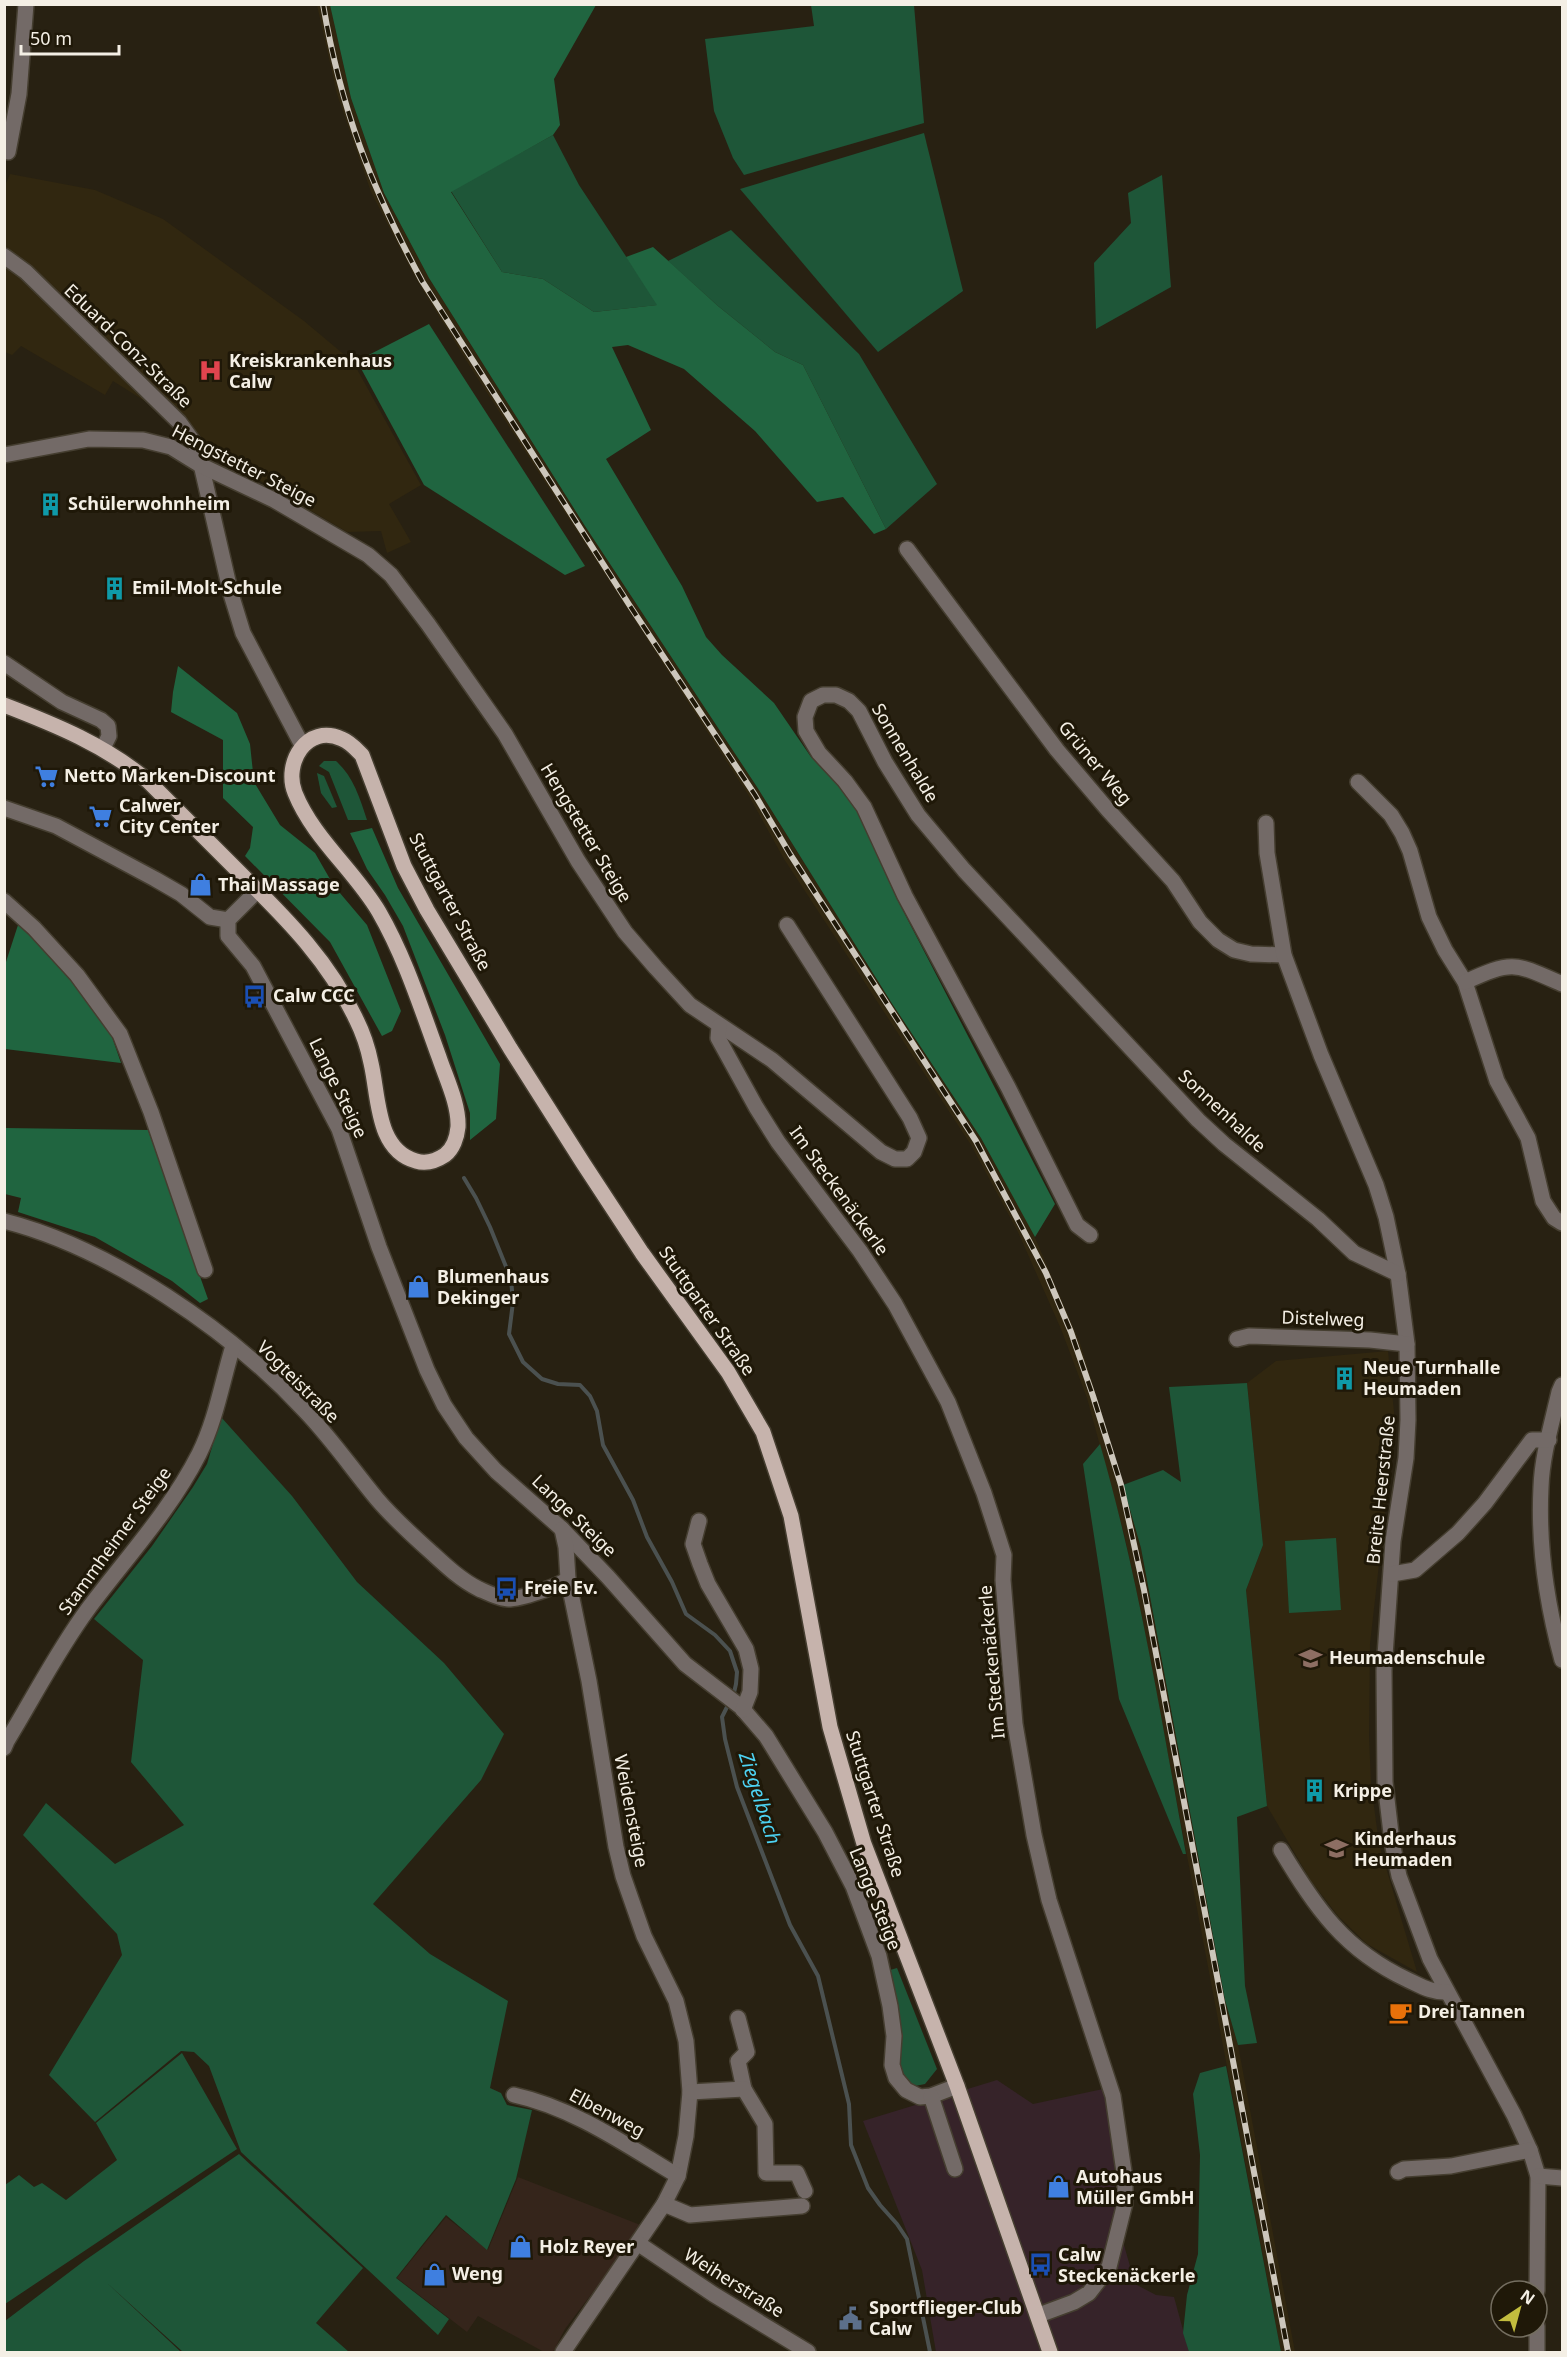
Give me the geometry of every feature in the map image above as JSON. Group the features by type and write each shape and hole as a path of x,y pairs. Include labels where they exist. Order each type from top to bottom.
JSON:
{"main road":[{"path":"4,705 60,727 103,748 126,763 148,781 301,934 326,965 349,1003 362,1031 371,1062 385,1132 394,1148 400,1155 423,1163 432,1162 446,1154 452,1146 458,1127 453,1099 394,941 378,911 317,829 294,792 291,773 293,762 302,745"},
{"name":"Stuttgarter Straße","path":"302,745 315,737 328,735 341,738 362,755 404,866 433,919 510,1048 589,1173 642,1253 728,1372 763,1432 791,1516 831,1727 851,1806 957,2086 1039,2315 1050,2352"}],"street":[{"path":"8,152 19,94 26,4"},
{"name":"Eduard-Conz-Straße","path":"4,256 26,272 179,422 197,447 231,594 243,633 302,745"},
{"name":"Hengstetter Steige","path":"4,455 89,439 143,440 171,447 200,465 274,500 368,555 391,575 505,734 578,861 625,932 690,1005 771,1060 881,1152 895,1159 907,1159 914,1152 918,1138 910,1118 787,925"},
{"name":"Grüner Weg","path":"907,549 1057,750 1173,881 1200,922 1218,940 1234,950 1251,954 1284,955"},
{"path":"4,663 62,702 101,720 108,726 109,735 103,748"},
{"name":"Sonnenhalde","path":"1090,1235 1077,1225 1008,1087 905,896 864,807 845,781 819,753 806,730 805,717 811,701 824,695 836,695 849,701 859,711 885,762 918,815 964,870 1198,1120 1354,1253 1398,1274"},
{"path":"1359,782 1391,815 1402,832 1410,851 1429,917 1445,950 1465,982 1497,1081 1528,1138 1543,1201 1554,1218 1563,1223"},
{"path":"4,808 56,826 181,894 210,917 228,920 258,890"},
{"name":"Breite Heerstraße","path":"1266,823 1267,853 1284,955 1317,1045 1376,1185 1386,1217 1398,1274 1407,1344 1406,1458 1393,1541 1384,1670 1385,1782 1399,1876 1423,1942 1447,1992 1509,2104 1530,2150 1538,2176 1537,2279"},
{"path":"4,901 34,928 77,975 120,1034 151,1112 205,1270"},
{"name":"Lange Steige","path":"228,920 228,936 253,966 339,1128 379,1247 427,1370 444,1405 466,1438 496,1471 562,1529 685,1664 742,1709 766,1736 825,1832 853,1886 879,1956 888,1996 894,2036 892,2065 896,2078 906,2090 920,2097 931,2096"},
{"path":"1465,982 1496,968 1512,966 1527,969 1563,984"},
{"name":"Im Steckenäckerle","path":"719,1026 718,1038 756,1107 778,1142 860,1251 895,1304 948,1401 984,1493 1004,1556 1003,1580 1015,1724 1034,1835 1049,1900 1113,2096 1125,2179 1125,2204 1109,2267 1089,2293 1074,2302 1039,2315"},
{"name":"Vogteistraße","path":"4,1221 26,1227 117,1266 179,1304 233,1346 305,1411 379,1501 416,1539 454,1573 479,1589 508,1599 559,1586 568,1579"},
{"name":"Distelweg","path":"1237,1339 1249,1336 1330,1338 1407,1344"},
{"name":"Stammheimer Steige","path":"8,1741 60,1650 82,1618 142,1542 189,1473 200,1453 215,1414 233,1346"},
{"path":"1563,1385 1559,1392 1548,1440 1541,1486 1542,1550 1552,1622 1563,1660"},
{"path":"1392,1574 1415,1570 1428,1561 1485,1503 1532,1440 1548,1440"},
{"path":"699,1521 693,1544 700,1564 708,1584 746,1649 751,1669 750,1692 742,1709"},
{"name":"Weidensteige","path":"562,1529 566,1547 568,1579 589,1682 618,1857 644,1936 676,2001 686,2041 690,2092 686,2136 678,2176 639,2244 563,2352"},
{"path":"1281,1850 1305,1890 1331,1926 1361,1953 1398,1976 1436,1993 1447,1992"},
{"path":"664,2204 690,2215 804,2199 797,2173 766,2174 765,2124 744,2089 738,2061 747,2052 738,2018"},
{"path":"955,2169 931,2096 957,2086"},
{"path":"690,2092 744,2089"},
{"name":"Elbenweg","path":"514,2095 543,2102 574,2116 678,2176"},
{"path":"1398,2172 1404,2169 1451,2166 1530,2150"},
{"path":"1538,2176 1563,2178"},
{"name":"Weiherstraße","path":"639,2244 713,2294 808,2352"}],"shaded area":[{"path":"317,5 330,5 351,98 384,193 429,278 585,526 757,787 891,1002 981,1138 1030,1226 1080,1343 1141,1548 1225,2000 1238,2045 1295,2352 1281,2352 1141,1613 1124,1534 1087,1398 1061,1329 1018,1232 971,1145 784,859 749,796 471,368 415,277 371,192 337,94"},
{"name":"Kreiskrankenhaus Calw","path":"10,174 95,190 163,219 304,321 353,362 421,485 389,504 411,542 387,553 381,531 347,532 223,459 158,393 148,403 113,381 105,395 21,346 12,355 5,352 4,188"},
{"name":"Heumadenschule","path":"1388,1351 1395,1422 1370,1644 1371,1784 1379,1844 1417,1972 1367,1944 1338,1916 1311,1881 1267,1806 1246,1590 1263,1545 1247,1383 1276,1361"},
{"path":"997,2080 1033,2104 1103,2089 1114,2152 1115,2213 1135,2284 1156,2295 1174,2297 1189,2352 936,2352 922,2270 863,2121"},
{"path":"518,2177 643,2226 565,2329 553,2352 544,2352 478,2316 467,2332 397,2278 446,2217 488,2250"}],"green space":[{"path":"330,5 596,5 554,79 560,125 553,135 451,192 502,272 543,279 594,312 657,305 626,257 653,247 718,306 775,352 803,365 886,529 874,534 843,497 817,502 755,431 684,369 628,345 612,347 651,430 606,459 682,586 706,637 774,703 811,757 837,784 857,811 897,899 1055,1204 1035,1237 981,1138 891,1002 757,787 585,526 429,278 384,193 351,98"},
{"path":"811,5 914,5 924,123 744,175 733,158 714,111 705,39 814,26"},
{"path":"924,133 963,291 878,352 740,189"},
{"path":"553,135 579,185 658,305 594,312 543,279 502,272 451,191"},
{"path":"1162,175 1171,287 1096,329 1094,263 1131,223 1128,193"},
{"path":"731,230 859,354 937,484 886,529 803,365 775,352 718,306 668,261"},
{"path":"429,324 585,566 565,575 424,485 357,361"},
{"path":"178,666 237,713 250,744 254,782 280,825 315,853 334,886 367,925 401,1011 392,1031 382,1036 330,942 245,856 250,848 253,827 223,798 223,740 171,712"},
{"path":"324,761 336,761 347,773 359,796 367,820 348,820 329,772 319,766"},
{"path":"317,773 324,776 337,807 332,808 321,793"},
{"path":"372,828 398,888 500,1064 496,1119 470,1140 470,1113 445,1035 403,926 367,869 350,833"},
{"path":"18,925 30,934 69,977 110,1031 121,1063 5,1049 5,965"},
{"path":"5,1128 148,1130 208,1299 200,1303 172,1281 95,1237 18,1212 21,1198 5,1194"},
{"path":"1247,1383 1263,1545 1246,1590 1267,1806 1237,1817 1245,1986 1257,2043 1238,2045 1225,2000 1141,1548 1123,1485 1163,1470 1181,1482 1169,1387"},
{"path":"221,1417 292,1496 357,1582 444,1663 504,1734 481,1780 373,1904 430,1954 508,2001 490,2088 501,2093 507,2105 532,2110 516,2179 487,2250 446,2215 396,2278 449,2319 438,2335 241,2152 209,2066 194,2052 181,2051 95,2122 49,2075 122,1955 117,1934 23,1835 46,1803 115,1864 184,1825 131,1762 143,1660 94,1619 152,1546 193,1487 207,1464"},
{"path":"1100,1444 1138,1597 1186,1854 1183,1854 1119,1699 1083,1464"},
{"path":"1336,1538 1341,1610 1289,1613 1285,1541"},
{"path":"897,1968 937,2069 925,2084 915,2086 903,2079 899,2068 898,2020 890,1970"},
{"path":"182,2053 237,2149 5,2304 5,2185 19,2175 34,2187 42,2183 66,2200 117,2160 96,2123"},
{"path":"1226,2066 1281,2352 1189,2352 1183,2333 1187,2295 1198,2254 1200,2155 1193,2094 1200,2073"},
{"path":"239,2154 363,2268 316,2323 349,2352 183,2352 106,2282 181,2352 5,2352 5,2321 84,2261"}],"waterway":[{"name":"Ziegelbach","path":"464,1178 490,1227 511,1279 513,1302 509,1334 523,1362 542,1379 558,1384 580,1385 590,1396 597,1411 603,1445 633,1500 647,1537 672,1582 686,1614 715,1635 730,1651 737,1672 733,1697"},
{"name":"Ziegelbach","path":"729,1703 722,1717 737,1787 790,1925 818,1976 849,2104 851,2145 868,2188 907,2239 930,2352"}],"railway":[{"path":"323,4 339,79 360,147 388,213 422,281 976,1141 1046,1273 1071,1332 1121,1485 1144,1590 1288,2352"}],"place":[{"name":"Kreiskrankenhaus Calw","path":"211,371"},
{"name":"Schülerwohnheim","path":"50,504"},
{"name":"Emil-Molt-Schule","path":"114,588"},
{"name":"Netto Marken-Discount","path":"46,776"},
{"name":"Calwer City Center","path":"101,816"},
{"name":"Thai Massage","path":"200,885"},
{"name":"Calw CCC","path":"255,996"},
{"name":"Blumenhaus Dekinger","path":"419,1287"},
{"name":"Neue Turnhalle Heumaden","path":"1345,1378"},
{"name":"Freie Ev.","path":"506,1588"},
{"name":"Heumadenschule","path":"1311,1658"},
{"name":"Krippe","path":"1315,1791"},
{"name":"Kinderhaus Heumaden","path":"1336,1849"},
{"name":"Drei Tannen","path":"1400,2012"},
{"name":"Autohaus Müller GmbH","path":"1058,2187"},
{"name":"Holz Reyer","path":"521,2247"},
{"name":"Calw Steckenäckerle","path":"1040,2265"},
{"name":"Weng","path":"434,2274"},
{"name":"Sportflieger-Club Calw","path":"851,2318"}]}
